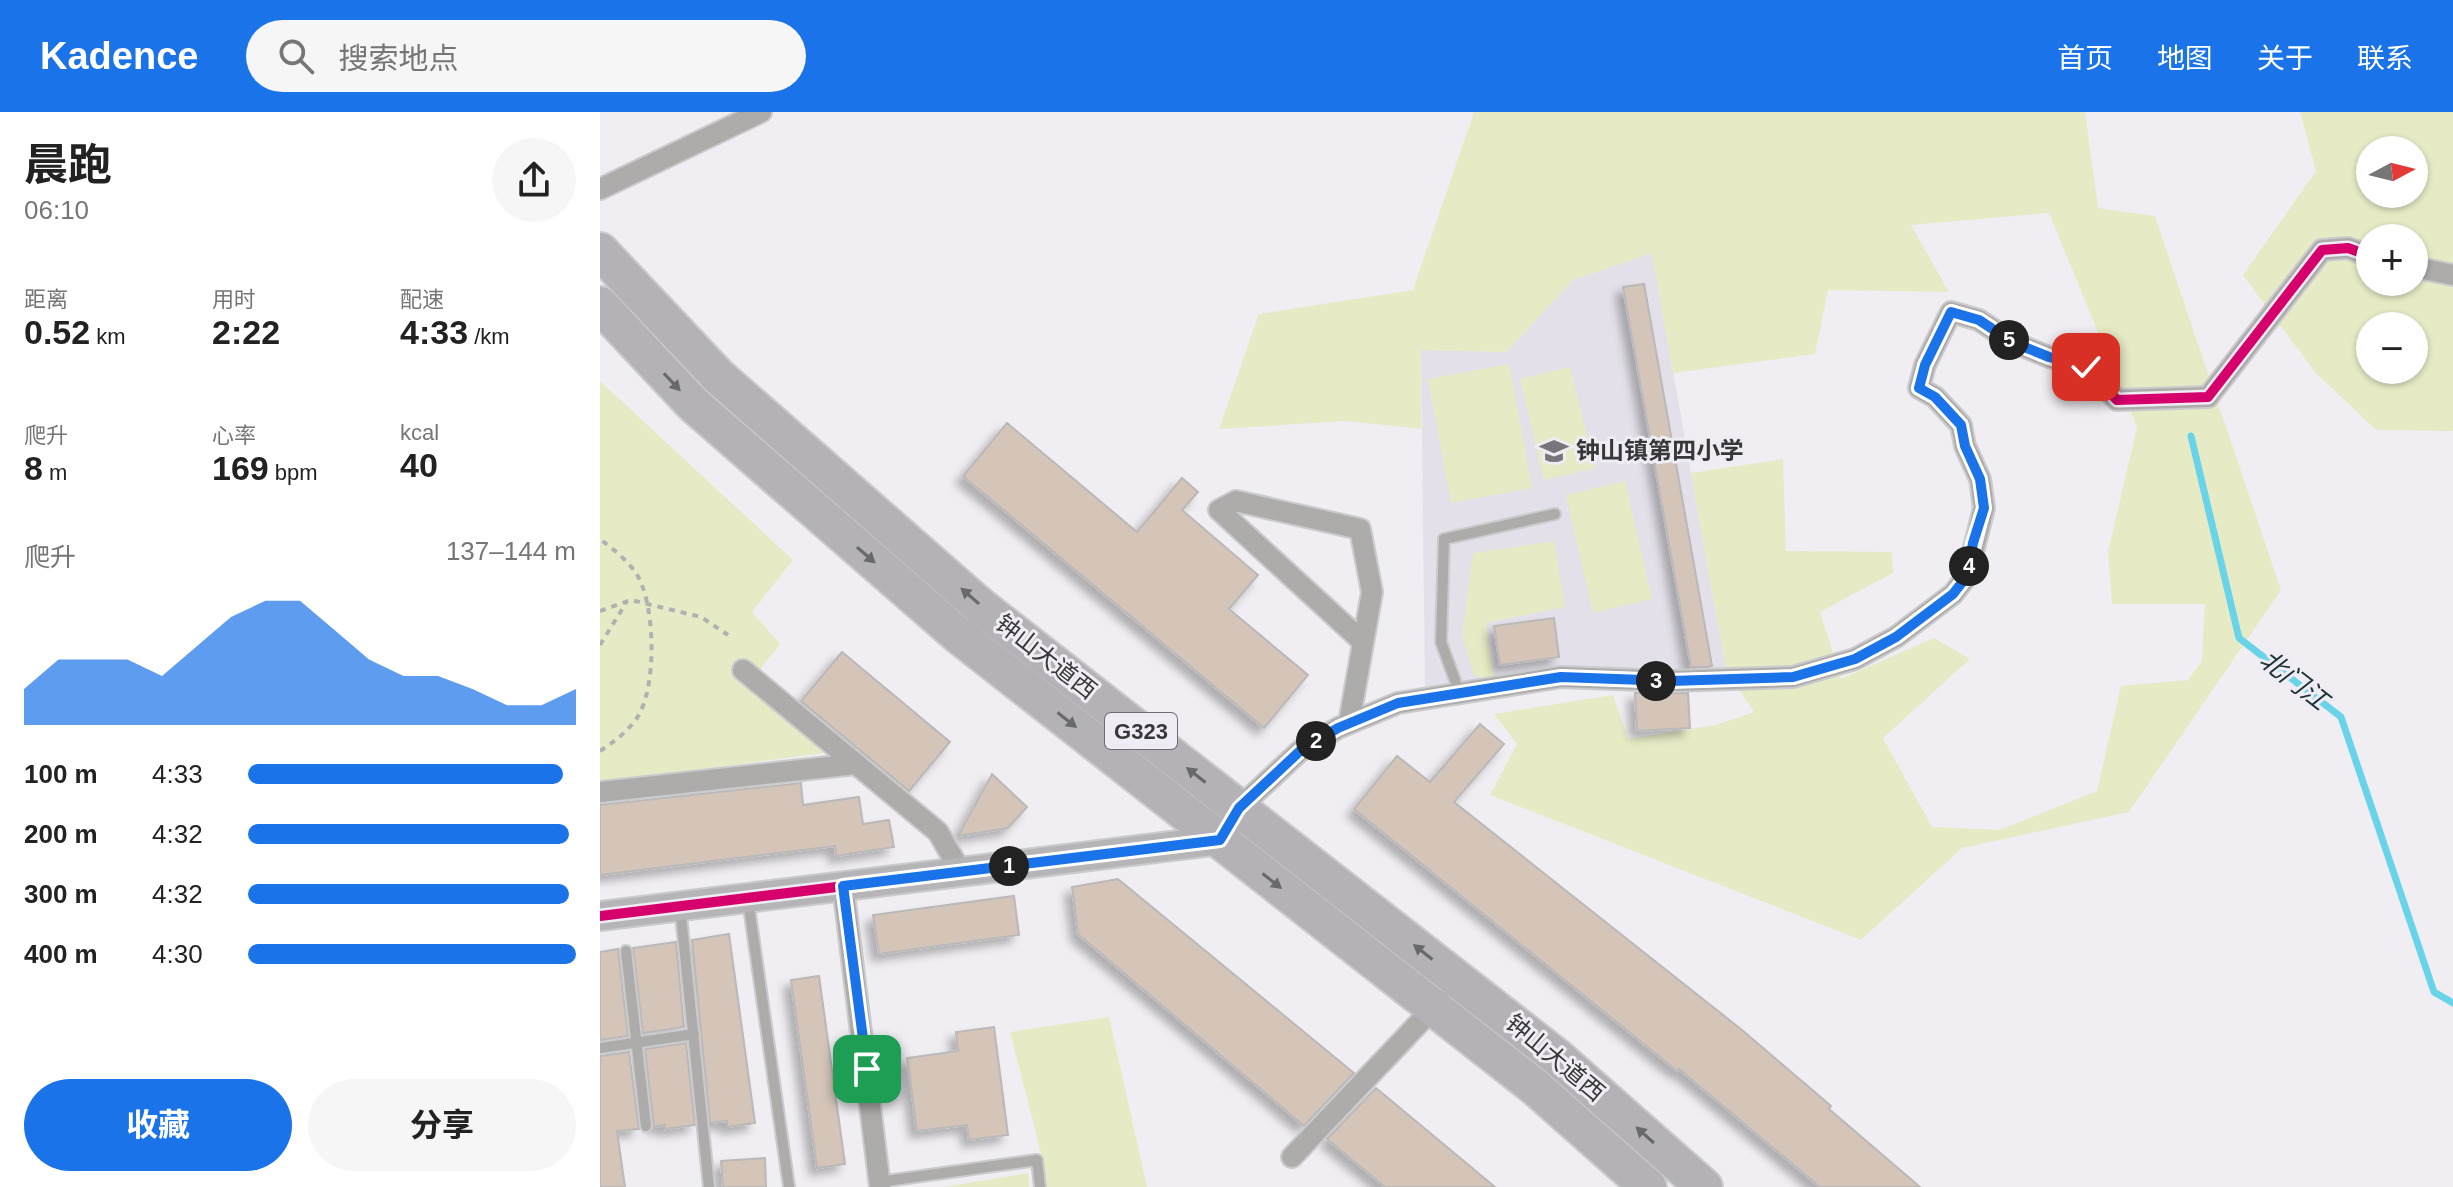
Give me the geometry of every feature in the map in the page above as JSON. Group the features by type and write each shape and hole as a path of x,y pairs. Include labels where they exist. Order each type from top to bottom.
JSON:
{"highway":[{"name":"钟山大道西","path":"600,251 719,377 980,606 1558,1058 1704,1187"},
{"name":"钟山大道西","path":"600,305 693,404 957,634 1535,1087 1648,1187"}],"street":[{"path":"600,189 761,112"},
{"path":"600,916 1220,840 1239,808 1300,751 1349,723 1398,703 1561,677 1671,681 1793,677 1855,659 1896,637 1953,594 1967,576 1984,508 1980,479 1965,446 1961,425 1935,397 1919,388 1925,365 1951,312 1979,320 2012,342 2086,367 2117,400 2208,397 2322,250 2348,248 2356,251"},
{"path":"2428,270 2453,275"},
{"path":"600,324 635,342"},
{"path":"1349,723 1372,592 1360,529 1236,501 1219,510 1363,642"},
{"path":"743,670 938,832 961,872"},
{"path":"600,792 856,764"},
{"path":"843,886 879,1184"},
{"path":"1292,1157 1459,981"}],"lane":[{"path":"1460,694 1441,642 1444,539 1555,514"},
{"path":"748,898 789,1187"},
{"path":"680,906 709,1187"},
{"path":"626,951 646,1126"},
{"path":"600,1048 694,1034"},
{"path":"879,1184 1037,1160 1040,1187"}],"path":[{"path":"600,539 637,574 648,604 653,631 647,687 638,716 617,740 600,751"},
{"path":"600,611 631,600 701,617 728,635"},
{"path":"600,645 626,602"}],"shaded area":[{"name":"钟山镇第四小学","path":"1652,253 1726,670 1661,674 1561,667 1425,688 1421,350 1506,352 1573,280"}],"green space":[{"path":"1474,112 2085,112 2098,208 2155,216 2281,590 2129,812 1962,848 1861,940 1490,795 1517,744 1494,714 1613,695 1628,739 1716,725 1754,712 1726,670 1691,473 1783,459 1786,551 1892,552 1893,573 1820,612 1841,679 1934,638 1970,659 1883,738 1932,827 2000,830 2097,791 2121,686 2188,680 2202,661 2205,604 2112,604 2108,552 2137,427 2049,213 1911,225 1949,292 1828,290 1815,354 1673,373 1652,253 1573,280 1506,352 1421,350 1421,429 1345,421 1219,429 1259,314 1413,290"},
{"path":"2300,112 2453,112 2453,431 2376,430 2315,372 2243,275 2316,171"},
{"path":"1509,364 1532,488 1451,503 1428,379"},
{"path":"1570,367 1595,468 1544,480 1520,379"},
{"path":"600,381 793,560 752,612 780,644 748,685 831,752 600,783"},
{"path":"1625,481 1652,599 1593,613 1566,495"},
{"path":"1554,541 1565,607 1486,623 1494,679 1486,680 1474,675 1462,635 1473,553"},
{"path":"1109,1017 1147,1187 1046,1187 1043,1161 1010,1032"},
{"path":"1028,1173 1029,1187 943,1187"}],"building":[{"path":"1644,284 1712,666 1691,667 1623,287"},
{"path":"1007,423 1137,532 1182,478 1198,492 1182,510 1258,575 1229,609 1308,675 1264,728 963,476"},
{"path":"1554,618 1559,657 1500,665 1494,626"},
{"path":"842,652 950,742 909,791 801,701"},
{"path":"1635,693 1688,693 1690,728 1637,731"},
{"path":"1480,724 1504,744 1454,802 1742,1030 1920,1187 1820,1187 1679,1069 1677,1071 1354,809 1397,756 1430,782"},
{"path":"992,774 1027,807 1008,828 958,836"},
{"path":"801,783 803,805 859,797 863,824 889,820 894,847 836,856 835,846 600,875 600,805"},
{"path":"1118,879 1354,1073 1304,1126 1078,934 1072,887"},
{"path":"1014,896 1019,935 879,954 873,915"},
{"path":"729,934 755,1123 727,1127 727,1121 710,1123 692,940"},
{"path":"676,942 684,1027 643,1033 633,948"},
{"path":"618,949 628,1036 600,1040 600,952"},
{"path":"819,976 845,1164 817,1168 791,980"},
{"path":"994,1027 1008,1135 969,1140 967,1125 917,1131 907,1058 958,1051 956,1032"},
{"path":"686,1043 695,1125 665,1129 665,1125 654,1127 645,1049"},
{"path":"629,1052 639,1129 617,1131 625,1187 600,1187 600,1056"},
{"path":"1376,1088 1495,1187 1385,1187 1327,1139"},
{"path":"765,1158 766,1187 723,1187 721,1161"}],"waterway":[{"name":"北门江","path":"2191,436 2239,638 2341,717 2434,992 2453,1003"}],"cycle path":[{"path":"600,916 1220,840 1239,808 1300,751 1338,728 1398,703 1561,677 1671,681 1793,677 1855,659 1896,637 1953,594 1967,576 1984,508 1980,479 1965,446 1961,425 1935,397 1919,388 1925,365 1951,312 1979,320 2012,342 2086,367 2117,400 2208,397 2322,250 2348,248 2356,251"}],"place":[{"name":"钟山镇第四小学","path":"1554,451"}],"route":[{"path":"867,1069 843,886 1220,840 1239,808 1300,751 1338,728 1398,703 1561,677 1671,681 1793,677 1855,659 1896,637 1953,594 1967,576 1984,508 1980,479 1965,446 1961,425 1935,397 1919,388 1938,334 1951,312 1979,320 2012,342 2086,367"}]}
